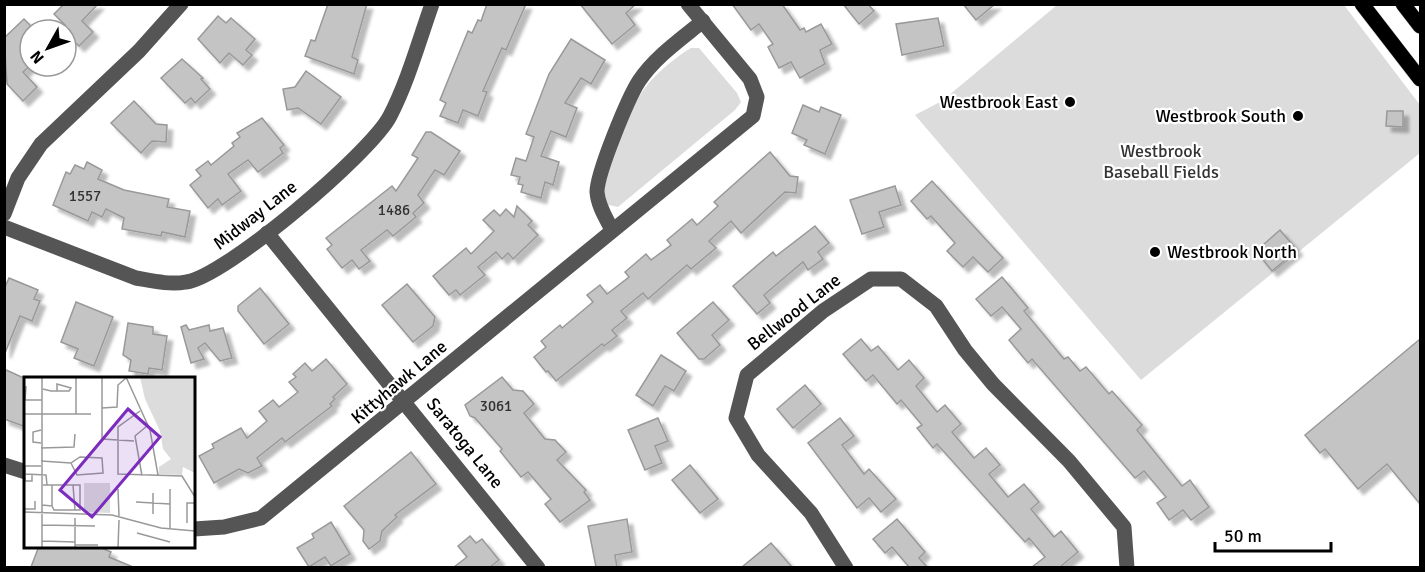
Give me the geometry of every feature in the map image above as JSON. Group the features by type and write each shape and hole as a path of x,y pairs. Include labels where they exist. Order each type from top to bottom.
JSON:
{"main road":[{"path":"1362,4 1420,79"},
{"path":"1403,4 1420,26"}],"street":[{"path":"4,214 18,178 41,144 139,51 181,4"},
{"name":"Midway Lane","path":"4,227 136,278 159,282 187,282 210,274 267,233 338,175 370,144 390,117 432,4"},
{"path":"612,230 600,208 597,193 598,177 639,81 665,53 703,21 688,4"},
{"name":"Kittyhawk Lane","path":"195,529 224,527 261,518 753,116 757,97 750,79 703,21"},
{"name":"Saratoga Lane","path":"267,233 406,401 538,567"},
{"name":"Bellwood Lane","path":"846,567 811,513 758,455 736,418 747,375 823,310 871,279 901,279 936,306 965,350 993,384 1069,461 1124,527 1127,567"},
{"path":"4,465 24,471"}],"green space":[{"name":"Westbrook Baseball Fields","path":"1057,5 1344,5 1420,105 1420,153 1141,380 915,115 942,101"},
{"path":"691,48 699,48 737,93 741,102 735,110 618,207 604,204 606,175 617,141 632,109 652,79"}],"building":[{"path":"64,4 98,4 82,21 93,32 79,46 78,18 58,18 54,14"},
{"path":"328,4 367,4 352,57 358,60 354,74 305,56 311,40 315,41"},
{"path":"487,4 526,4 506,50 502,48 483,91 487,92 478,116 463,110 458,123 440,116 446,103 440,100 468,31 472,33 478,20 481,21"},
{"path":"580,4 636,4 626,13 635,25 612,44"},
{"path":"732,4 782,4 800,30 804,28 806,32 821,24 832,44 820,50 825,64 800,78 791,62 779,68 768,47 773,44 759,24 751,30"},
{"path":"843,4 868,4 874,11 859,24"},
{"path":"963,4 995,4 976,20"},
{"path":"218,16 226,23 231,18 255,39 246,50 252,55 243,65 229,53 220,63 198,39"},
{"path":"938,18 944,46 902,55 896,24"},
{"path":"18,25 18,78 29,78 37,87 23,101 7,84 4,38"},
{"path":"571,39 605,60 591,84 581,78 565,103 577,108 566,137 551,131 541,156 559,162 553,185 545,182 541,198 521,192 523,185 518,184 520,177 511,175 516,158 526,161 534,137 526,134 549,74"},
{"path":"182,59 203,78 201,79 210,89 195,103 191,98 185,103 161,78"},
{"path":"306,71 341,97 321,124 298,108 287,110 283,89 295,87"},
{"path":"134,101 156,124 167,125 166,142 152,141 141,153 111,123"},
{"path":"803,105 819,112 821,107 841,115 825,154 804,145 807,140 792,133"},
{"path":"1387,111 1403,111 1403,127 1386,126"},
{"path":"262,118 284,145 280,148 283,153 258,172 248,160 228,174 241,191 222,205 218,199 208,208 190,185 201,176 196,170 208,161 211,165 234,146 232,143 240,137 237,133"},
{"path":"426,132 431,132 460,151 444,175 435,170 418,195 424,203 413,213 416,217 393,236 387,230 361,250 370,261 359,269 352,260 342,268 327,249 332,245 326,238 392,186 396,191 418,158 412,155"},
{"path":"770,152 790,176 798,177 796,193 785,192 741,233 731,221 709,241 716,248 691,269 687,265 648,299 643,293 621,311 627,318 612,330 617,336 604,346 602,344 556,381 548,371 546,372 534,357 546,347 541,341 560,325 562,328 593,302 587,295 600,285 607,294 629,277 625,272 646,254 651,260 671,245 667,240 692,219 697,225 718,206 714,202"},
{"path":"87,162 102,170 98,179 124,190 169,199 167,207 190,211 185,237 162,232 161,236 122,229 124,218 106,209 102,217 92,212 88,221 53,205 66,172 70,174 75,165 84,169"},
{"path":"932,181 1003,258 988,272 973,257 963,267 947,251 955,243 931,216 927,219 911,201"},
{"path":"895,186 901,205 879,212 884,227 862,234 850,200"},
{"path":"517,206 532,221 528,225 538,235 513,259 508,253 502,259 496,252 478,267 485,275 460,295 456,290 449,295 433,276 466,248 471,254 494,231 483,220 494,210 500,216 506,209 514,217"},
{"path":"815,226 829,243 818,252 823,259 808,270 803,262 764,295 770,303 757,314 733,286 773,252 776,256"},
{"path":"1280,230 1297,250 1272,271 1256,251"},
{"path":"1002,277 1028,308 1024,311 1064,359 1068,357 1080,371 1086,367 1109,394 1112,391 1142,425 1137,430 1182,486 1190,480 1209,507 1191,520 1183,510 1169,520 1157,503 1166,497 1144,471 1135,478 1032,359 1028,363 1009,340 1021,329 1002,307 991,316 976,299"},
{"path":"9,278 38,290 34,299 40,301 32,321 20,316 5,353 4,289"},
{"path":"407,284 435,317 433,326 413,342 382,305"},
{"path":"260,288 289,324 264,344 238,311 238,306"},
{"path":"76,302 113,317 94,366 74,358 78,349 61,342"},
{"path":"713,302 729,320 712,335 720,345 704,359 699,359 677,333"},
{"path":"128,323 153,327 153,334 167,336 162,370 149,368 148,374 129,371 131,360 123,355"},
{"path":"186,325 189,330 209,325 210,331 223,328 232,358 220,361 205,343 198,348 204,359 191,363 181,327"},
{"path":"861,339 871,351 878,346 898,370 909,360 924,378 916,386 937,412 945,405 961,424 952,432 974,458 986,448 1000,465 989,474 1008,497 1024,484 1039,502 1031,509 1054,537 1061,531 1078,552 1060,567 1032,567 1045,557 1029,538 1025,542 937,444 933,448 917,428 922,425 901,400 897,404 873,375 866,381 843,354"},
{"path":"1420,339 1420,504 1387,464 1358,489 1325,449 1320,453 1305,435"},
{"path":"661,355 686,371 674,391 665,386 653,406 636,395"},
{"path":"326,359 347,384 333,397 335,399 330,404 332,406 285,442 282,438 257,458 262,466 248,473 239,469 214,483 199,456 214,448 212,444 241,428 247,438 267,421 259,411 273,400 279,407 298,392 289,382 296,377 293,374 305,363 312,371"},
{"path":"4,369 24,378 24,426 4,419"},
{"path":"502,377 513,390 523,391 534,404 524,413 545,439 555,440 566,452 557,460 586,490 584,492 590,500 560,522 545,504 551,499 528,472 521,477 500,451 502,449 475,418 470,416 465,405"},
{"path":"805,385 821,404 793,428 777,409"},
{"path":"658,418 668,441 655,446 662,463 645,470 628,430"},
{"path":"840,418 854,436 842,445 864,474 869,469 896,499 881,512 869,498 857,508 808,443"},
{"path":"411,452 436,484 395,515 397,517 382,531 380,541 369,549 363,541 364,530 344,506"},
{"path":"690,465 718,499 700,513 672,480"},
{"path":"627,519 632,552 615,555 617,567 596,567 588,526"},
{"path":"897,519 925,552 919,558 927,567 909,567 892,547 885,553 873,539"},
{"path":"331,522 350,554 331,566 325,557 309,567 297,548 314,538 312,534"},
{"path":"470,536 476,543 482,539 499,560 490,567 454,567 467,557 458,546"},
{"path":"771,543 792,567 742,567"},
{"path":"38,548 102,548 111,552 109,557 133,567 31,567"}],"place":[{"name":"Westbrook East","path":"1070,102"},
{"name":"Westbrook South","path":"1298,116"},
{"name":"Westbrook North","path":"1155,252"}]}
